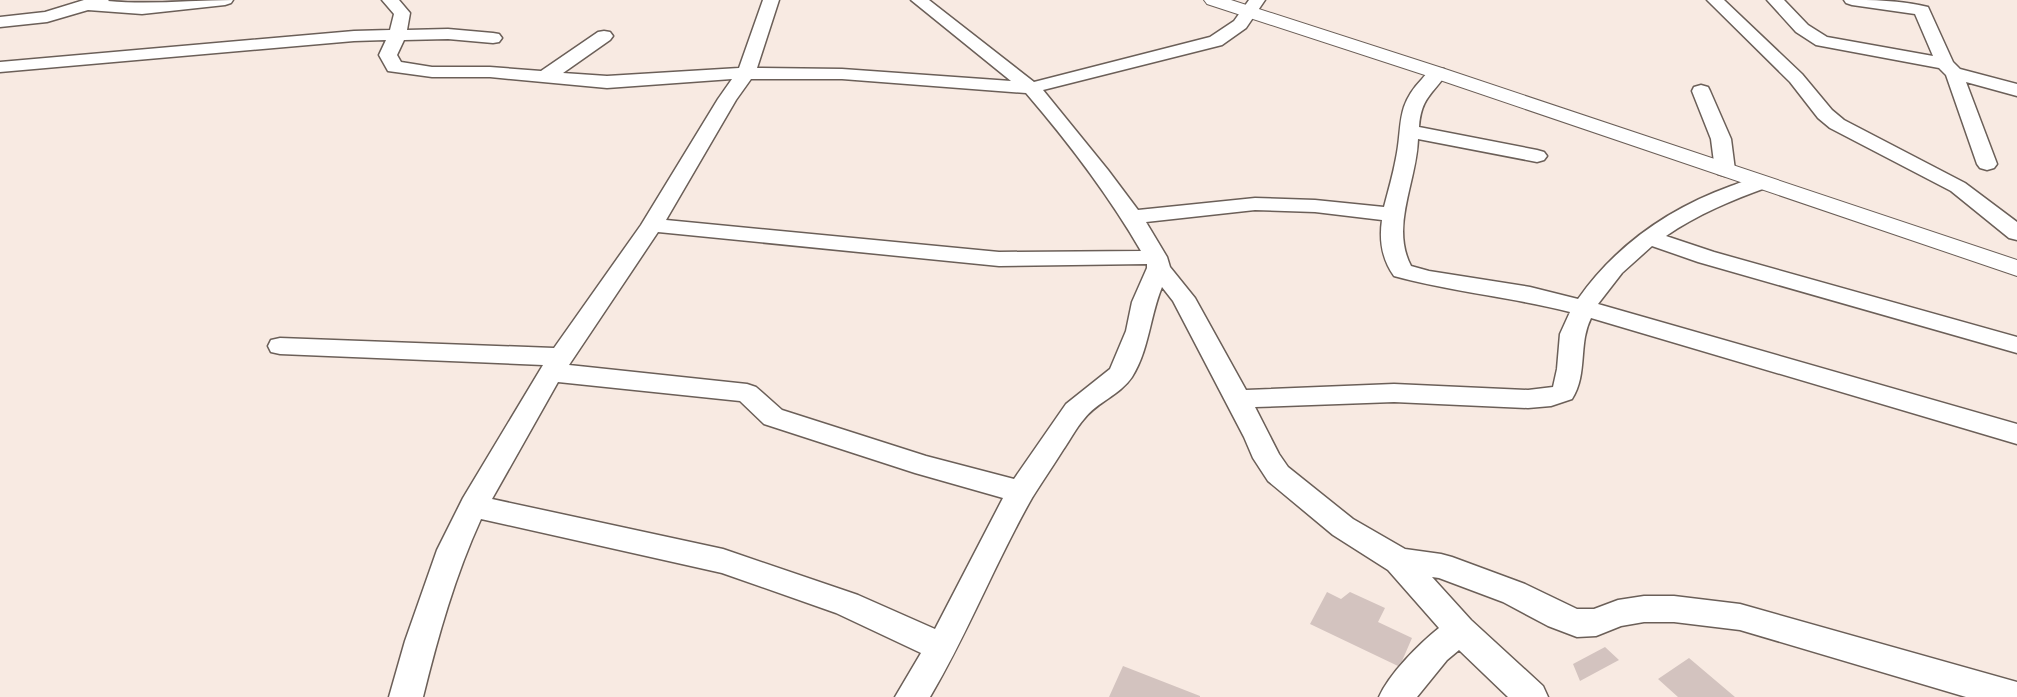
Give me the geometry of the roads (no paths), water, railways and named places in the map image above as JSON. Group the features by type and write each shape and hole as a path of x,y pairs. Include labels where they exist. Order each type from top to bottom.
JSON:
{"street":[{"path":"0,22 47,17 95,3 142,8 225,0"},
{"path":"390,0 402,13 398,34 388,55 394,67 432,72 490,72 607,82 746,73 842,74 1031,88 1216,41 1236,29 1254,6"},
{"path":"406,697 421,641 452,550 473,506 556,364 652,225 727,99 746,73 771,0"},
{"path":"919,0 1031,88 1096,167 1132,218 1157,262 1183,298 1267,458 1278,474 1343,527 1399,561 1460,630 1531,697"},
{"path":"1213,0 1254,6 1438,73 2017,268"},
{"path":"1715,0 1796,78 1825,114 1837,124 1958,187 2017,233"},
{"path":"1775,0 1794,23 1808,34 1822,41 1949,68 2017,90"},
{"path":"1852,0 1910,7 1922,11 1949,68 1987,164"},
{"path":"0,12 47,17"},
{"path":"0,67 354,36 448,34 493,38"},
{"path":"543,78 604,36"},
{"path":"1438,73 1422,88 1415,103 1408,131 1408,154 1392,230 1394,260 1402,271 1428,278 1530,294 1584,308 2017,434"},
{"path":"1701,91 1721,139 1725,170"},
{"path":"1408,131 1537,156"},
{"path":"1238,400 1267,397 1394,393 1501,399 1551,397 1563,394 1568,384 1572,334 1584,308 1605,278 1624,258 1649,238 1710,202 1761,183"},
{"path":"1132,218 1255,204 1315,206 1394,215"},
{"path":"652,225 999,259 1103,259 1157,262"},
{"path":"1649,238 1706,257 2017,345"},
{"path":"912,697 942,647 967,594 1022,492 1075,411 1116,380 1122,372 1138,330 1144,302 1157,262"},
{"path":"280,346 556,364 747,393 773,417 924,466 1022,492"},
{"path":"473,506 723,561 847,604 942,647"},
{"path":"1399,561 1441,566 1514,592 1559,617 1577,623 1596,622 1618,613 1644,609 1674,609 1740,617 2017,697"},
{"path":"1396,697 1436,650 1460,630"}]}
